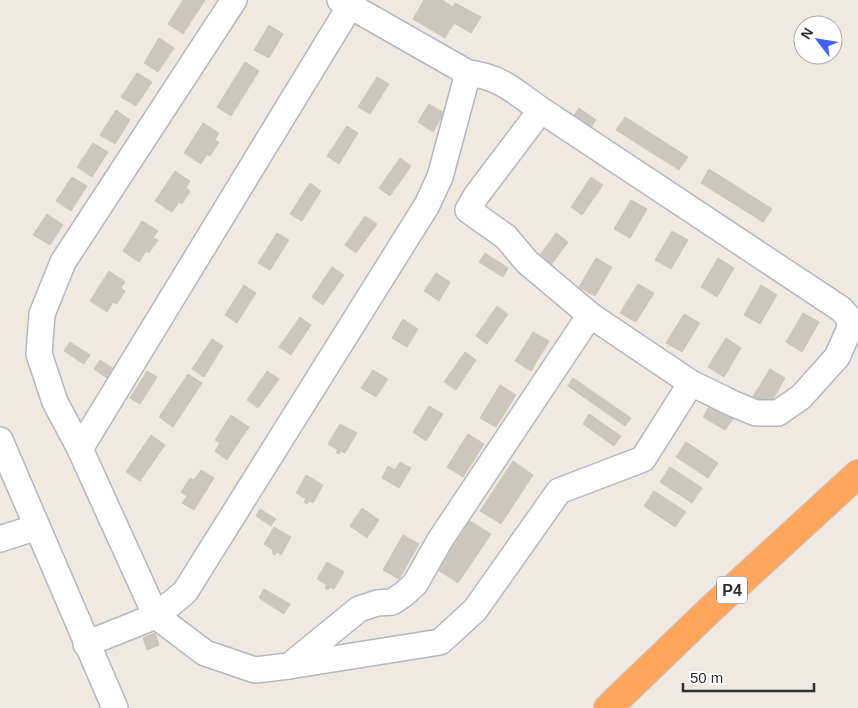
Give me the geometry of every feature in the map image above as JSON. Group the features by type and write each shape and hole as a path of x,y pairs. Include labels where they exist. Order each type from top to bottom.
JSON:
{"highway":[{"name":"P4","path":"608,708 713,607 858,474"}],"street":[{"path":"234,0 63,262 42,314 39,354 55,402 80,450 156,616 205,653 255,670 440,642 475,610 559,491 643,459 691,383"},
{"path":"80,450 345,3 468,73 484,75 502,82 541,110 841,309 849,318 850,328 837,357 801,397 778,413 756,413 691,383 590,315 527,262 506,237 468,210 427,205"},
{"path":"86,644 156,616 185,592 427,205 440,177 468,73"},
{"path":"468,210 476,196 541,110"},
{"path":"289,666 359,609 377,603 392,602 415,584 440,540 590,315"},
{"path":"0,440 115,708"},
{"path":"0,539 37,527"}],"building":[{"path":"183,0 205,0 183,34 168,24"},
{"path":"424,0 442,0 453,7 455,3 481,17 471,33 454,23 445,38 413,19"},
{"path":"269,25 283,34 269,58 254,50"},
{"path":"159,38 174,48 158,72 144,63"},
{"path":"245,62 259,71 231,116 217,107"},
{"path":"137,73 152,82 136,106 121,97"},
{"path":"377,77 389,84 370,114 358,107"},
{"path":"429,104 444,113 433,132 418,122"},
{"path":"579,108 596,120 587,133 570,121"},
{"path":"116,110 130,120 115,144 100,135"},
{"path":"625,117 688,157 679,170 616,130"},
{"path":"203,123 219,133 215,140 219,142 210,156 207,154 201,164 184,153"},
{"path":"347,126 358,133 339,164 327,156"},
{"path":"93,143 108,152 92,177 77,167"},
{"path":"400,158 411,166 390,196 379,188"},
{"path":"709,169 772,209 763,222 701,183"},
{"path":"175,171 190,181 186,188 190,191 182,204 179,202 172,212 155,201"},
{"path":"72,177 87,186 71,211 56,201"},
{"path":"591,177 603,185 582,215 571,207"},
{"path":"310,183 321,191 302,221 290,214"},
{"path":"631,200 647,209 630,238 614,229"},
{"path":"47,214 63,225 50,245 33,235"},
{"path":"365,216 377,224 356,253 345,245"},
{"path":"142,221 158,231 153,238 158,240 149,253 146,251 139,262 123,251"},
{"path":"672,231 688,240 671,269 655,260"},
{"path":"277,233 289,240 270,270 258,263"},
{"path":"556,233 568,242 548,269 536,261"},
{"path":"485,253 508,268 503,277 479,262"},
{"path":"596,258 612,267 595,296 579,287"},
{"path":"718,258 734,268 717,297 701,287"},
{"path":"332,267 344,275 323,305 312,297"},
{"path":"109,271 125,282 121,288 125,291 117,304 113,302 107,312 90,301"},
{"path":"436,273 450,282 439,301 424,291"},
{"path":"638,284 654,293 636,322 620,313"},
{"path":"244,285 256,293 237,323 225,315"},
{"path":"761,285 777,295 760,324 744,315"},
{"path":"497,306 508,314 487,344 476,336"},
{"path":"803,313 819,322 802,352 786,342"},
{"path":"684,314 700,323 682,352 666,343"},
{"path":"300,317 311,325 291,355 279,347"},
{"path":"403,319 418,329 407,347 392,338"},
{"path":"533,332 549,341 531,371 515,361"},
{"path":"726,338 741,348 724,377 708,367"},
{"path":"212,339 223,346 204,377 192,369"},
{"path":"70,342 90,355 84,364 64,351"},
{"path":"465,352 476,360 456,390 444,382"},
{"path":"100,360 119,372 113,382 94,369"},
{"path":"770,369 785,378 768,408 752,398"},
{"path":"373,370 388,379 376,397 361,388"},
{"path":"147,371 157,377 140,404 130,398"},
{"path":"267,371 279,379 258,408 247,400"},
{"path":"188,374 202,383 173,427 159,417"},
{"path":"573,378 631,418 625,426 568,386"},
{"path":"500,385 516,395 496,427 480,418"},
{"path":"710,405 733,419 725,430 703,417"},
{"path":"429,406 443,414 426,441 413,432"},
{"path":"589,414 621,436 614,446 583,424"},
{"path":"231,415 249,427 227,460 215,451 220,443 215,440"},
{"path":"340,424 357,433 345,453 341,451 339,454 336,452 338,450 328,444"},
{"path":"468,434 484,444 463,477 447,467"},
{"path":"151,435 165,445 140,481 126,472"},
{"path":"686,442 718,463 708,478 676,457"},
{"path":"513,461 533,475 501,524 480,511"},
{"path":"400,462 411,468 399,488 382,478 388,466 395,470"},
{"path":"670,467 702,488 692,503 660,482"},
{"path":"201,470 214,478 194,510 182,503 187,496 181,492 190,478 194,480"},
{"path":"306,475 323,485 313,503 309,501 307,504 304,502 306,499 296,493"},
{"path":"654,491 686,512 675,527 644,506"},
{"path":"362,508 379,520 367,538 350,526"},
{"path":"260,509 276,519 271,526 256,516"},
{"path":"470,521 491,534 458,583 438,570"},
{"path":"274,527 291,537 281,555 277,552 275,555 272,553 273,550 264,544"},
{"path":"403,535 419,544 399,579 383,570"},
{"path":"327,562 344,572 334,589 330,587 328,590 325,588 327,585 317,579"},
{"path":"264,589 290,604 284,614 259,598"},
{"path":"155,633 159,645 147,650 143,638"}]}
